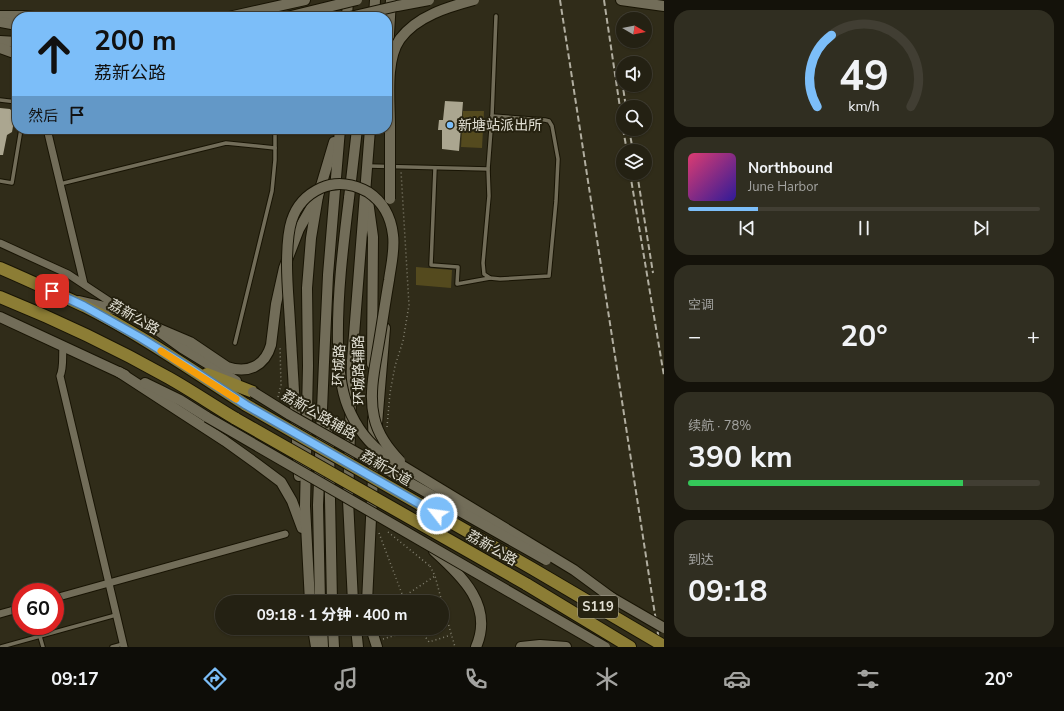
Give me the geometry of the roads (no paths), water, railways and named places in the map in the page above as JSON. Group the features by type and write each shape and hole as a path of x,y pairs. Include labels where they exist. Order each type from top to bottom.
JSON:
{"main road":[{"path":"251,12 305,0"},
{"path":"348,0 349,12"},
{"path":"308,12 357,0"},
{"path":"374,12 375,0"},
{"path":"390,12 391,0"},
{"path":"371,12 429,0"},
{"path":"392,63 399,40 414,25 437,12 474,0"},
{"path":"621,0 664,6"},
{"path":"644,3 664,10"},
{"path":"0,16 12,16"},
{"path":"0,22 12,24"},
{"path":"0,41 12,42"},
{"path":"0,48 12,52"},
{"path":"309,595 306,553 305,506 308,366 307,288 310,238 318,196 337,134"},
{"path":"320,595 318,505 328,275 339,134"},
{"path":"357,134 340,272 338,308 338,351 344,394 353,417 371,444 386,456 574,570 612,598"},
{"name":"环城路","path":"353,595 348,500 352,362 370,134"},
{"path":"368,166 376,134"},
{"path":"374,456 387,299 390,134"},
{"path":"306,553 303,532 287,274 288,239 290,225 298,207 309,195 325,187 340,184 364,190 380,202 391,224 393,240 392,262 374,376 372,402 377,428 387,446 410,470"},
{"name":"环城路辅路","path":"366,187 373,237 372,393 374,456 367,595"},
{"path":"150,325 190,342 227,367 234,369 248,369 261,363 269,352 271,345 276,304 284,268 299,229 318,196"},
{"name":"荔新公路","path":"0,268 104,317 188,367 246,405"},
{"name":"荔新公路","path":"0,296 45,316 169,378 236,420 526,584 630,647"},
{"name":"荔新公路辅路","path":"61,296 126,312 150,325 182,348 290,415 664,628"},
{"path":"0,317 162,391 605,647"},
{"path":"188,367 253,392"},
{"path":"119,372 225,441 281,482 292,501 303,532"},
{"path":"323,390 329,447 332,595"},
{"name":"荔新大道","path":"246,405 533,569"},
{"path":"424,542 458,573 474,595 481,613 480,636 476,647"},
{"name":"荔新公路","path":"533,569 664,646"},
{"path":"314,635 316,647"},
{"path":"322,635 323,647"},
{"path":"333,635 334,647"},
{"path":"357,635 358,647"},
{"path":"368,635 369,647"},
{"path":"520,647 531,645 566,647"},
{"path":"539,647 551,645"}],"street":[{"path":"48,134 84,284"},
{"path":"0,243 68,274 126,312"},
{"path":"63,347 63,370 60,376 124,645"},
{"path":"64,596 285,534"},
{"path":"0,614 12,611"}],"lane":[{"path":"490,278 484,274 483,263 489,196 488,169 492,116 496,16"},
{"path":"0,100 12,101"},
{"path":"435,168 431,265 458,267 457,284 490,278 535,278 549,276 556,201 558,159 552,126 549,121 545,120 492,116"},
{"path":"0,181 12,183 20,134"},
{"path":"235,343 268,212 273,180 276,134"},
{"path":"60,184 226,143 275,148"},
{"path":"368,166 488,169"},
{"path":"0,647 116,615"},
{"path":"40,636 42,647"},
{"path":"112,647 124,645"}],"railway":[{"path":"560,0 660,647"},
{"path":"604,0 619,100"},
{"path":"624,92 625,100"},
{"path":"624,136 626,144"},
{"path":"630,136 632,144"},
{"path":"631,180 664,376"},
{"path":"638,180 653,273"}],"place":[{"name":"新塘站派出所","path":"450,125"}]}
